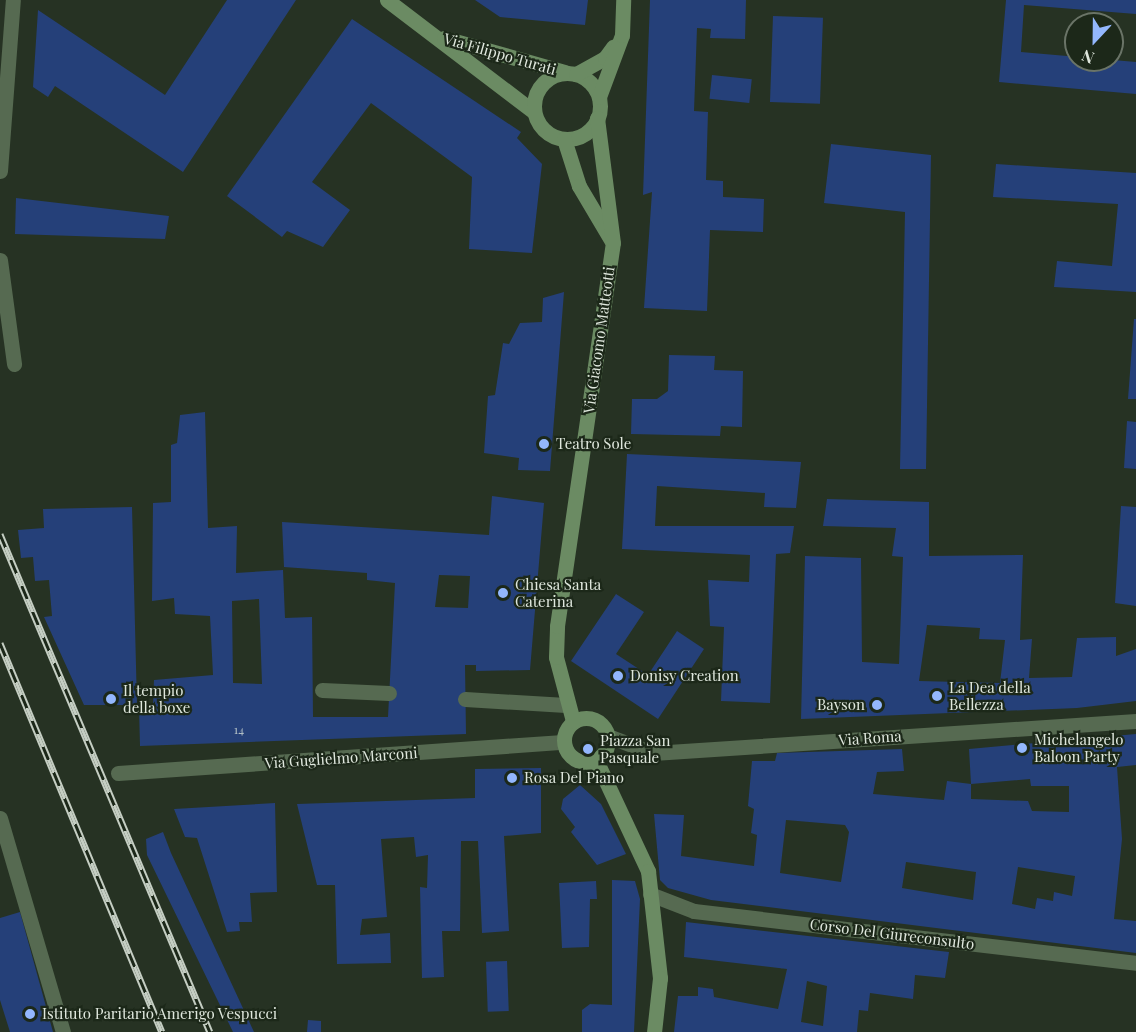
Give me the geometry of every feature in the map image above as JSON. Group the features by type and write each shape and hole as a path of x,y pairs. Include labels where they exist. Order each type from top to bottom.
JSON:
{"street":[{"path":"0,171 13,0"},
{"name":"Via Filippo Turati","path":"387,0 534,112"},
{"path":"622,35 605,58 544,81 534,112 544,130 564,139 584,134 597,118 599,97 622,35 623,0"},
{"name":"Via Filippo Turati","path":"435,35 570,73"},
{"path":"570,73 599,97"},
{"name":"Via Giacomo Matteotti","path":"573,722 566,705 556,657 557,626 613,243 597,118"},
{"path":"564,139 579,186 613,243"},
{"path":"0,260 14,364"},
{"path":"322,690 389,693"},
{"path":"465,699 566,705"},
{"path":"595,719 608,736 606,750 596,760 576,760 563,742 573,722 595,719"},
{"name":"Via Roma","path":"608,736 654,753 1136,720"},
{"name":"Via Guglielmo Marconi","path":"118,773 563,742"},
{"path":"596,760 648,871 660,978 654,1032"},
{"path":"0,818 63,1032"},
{"name":"Corso Del Giureconsulto","path":"650,894 694,910 1136,963"}],"building":[{"path":"227,0 296,0 183,172 55,86 48,97 33,87 38,10 165,95"},
{"path":"475,0 588,0 585,25 500,17"},
{"path":"650,0 746,0 745,39 710,38 711,29 697,28 694,111 708,112 706,180 723,181 723,197 764,199 763,232 710,230 707,311 644,308 652,192 643,195"},
{"path":"1006,0 1136,0 1136,14 1024,5 1021,52 1064,56 1064,72 1124,72 1124,61 1136,62 1136,94 999,82"},
{"path":"773,16 823,18 820,104 770,102"},
{"path":"352,19 521,132 517,138 542,164 532,253 469,249 472,177 371,103 312,182 350,210 323,247 287,231 282,237 227,196"},
{"path":"712,75 752,79 749,103 709,99"},
{"path":"831,144 931,155 926,469 900,469 905,212 824,203"},
{"path":"996,164 1136,173 1136,292 1054,287 1057,261 1112,266 1118,204 993,197"},
{"path":"16,198 169,216 165,239 15,234"},
{"path":"564,292 550,471 518,470 519,458 484,453 488,396 495,395 503,343 509,344 520,323 542,322 543,298"},
{"path":"1134,319 1136,319 1136,399 1128,399"},
{"path":"669,355 715,356 714,370 743,371 742,427 721,426 720,436 631,434 632,399 657,399 668,391"},
{"path":"205,412 208,528 237,526 236,573 283,570 285,618 312,617 313,717 388,717 395,583 367,580 367,573 284,567 282,522 489,535 492,496 544,503 530,670 476,671 476,665 465,665 466,734 140,746 139,707 153,706 154,680 213,675 210,616 175,614 174,598 152,601 153,503 171,502 171,445 177,443 180,415","holes":["439,575 470,576 468,608 435,607","259,599 262,684 233,683 232,601"]},
{"path":"1127,421 1136,422 1136,469 1124,468"},
{"path":"627,454 801,462 796,508 764,507 765,493 657,486 655,526 794,526 790,553 776,554 770,703 721,701 724,627 710,626 708,580 749,582 750,555 622,549"},
{"path":"827,499 929,502 929,556 1023,555 1020,640 1032,639 1029,678 1072,677 1077,638 1116,637 1116,656 1136,649 1136,701 1077,708 801,719 805,556 861,558 862,662 899,664 903,557 892,556 896,528 823,526","holes":["927,625 980,628 979,639 1005,640 1000,683 919,681"]},
{"path":"1121,506 1136,507 1136,606 1115,603"},
{"path":"132,507 137,705 84,705 44,617 52,616 49,580 35,581 33,557 21,558 18,530 44,528 43,509"},
{"path":"616,594 644,612 616,654 648,675 677,631 704,649 658,719 571,661"},
{"path":"1136,734 1136,765 1117,767 1122,839 1114,919 1136,921 1136,953 711,900 668,888 660,880 654,814 684,815 681,856 754,866 757,835 751,833 754,809 748,806 752,761 775,761 777,753 902,749 904,771 877,772 873,794 944,800 947,781 971,784 969,749","holes":["1030,779 1031,786 1069,786 1069,812 1032,811 1028,801 971,799 971,784","786,820 845,825 849,832 841,882 780,873","906,862 976,872 973,900 902,888","1018,867 1075,876 1072,896 1054,892 1053,901 1037,898 1035,909 1012,904"]},
{"path":"541,768 541,833 504,836 509,931 482,933 478,841 461,841 460,931 442,931 444,977 422,978 420,887 427,888 428,855 416,857 414,837 381,839 387,917 362,919 360,935 390,933 391,963 337,964 335,885 317,885 297,804 475,798 475,769"},
{"path":"580,785 601,804 626,854 597,865 571,832 575,827 561,809 563,799"},
{"path":"275,803 277,892 250,893 252,922 239,922 240,931 227,932 197,838 185,837 174,809"},
{"path":"163,832 254,1032 233,1032 147,855 146,839"},
{"path":"612,880 635,881 640,899 634,1032 582,1032 582,1010 590,1004 612,1005"},
{"path":"596,881 597,899 590,899 589,947 562,948 559,883"},
{"path":"20,912 53,1032 10,1032 0,1000 0,918"},
{"path":"686,922 949,952 945,978 915,975 913,999 870,993 868,1011 859,1010 857,1032 674,1032 678,996 698,996 698,987 713,989 714,997 778,1009 787,969 684,957","holes":["807,981 827,986 823,1026 801,1022"]},
{"path":"507,961 509,1011 488,1012 486,962"},
{"path":"308,1020 321,1021 321,1032 307,1032"}],"railway":[{"path":"0,534 210,1032"},
{"path":"0,643 162,1032"}],"place":[{"name":"Teatro Sole","path":"544,444"},
{"name":"Chiesa Santa Caterina","path":"503,593"},
{"name":"Donisy Creation","path":"618,676"},
{"name":"La Dea della Bellezza","path":"937,696"},
{"name":"Il tempio della boxe","path":"111,699"},
{"name":"Bayson","path":"877,705"},
{"name":"Michelangelo Baloon Party","path":"1022,748"},
{"name":"Piazza San Pasquale","path":"588,749"},
{"name":"Rosa Del Piano","path":"512,778"},
{"name":"Istituto Paritario Amerigo Vespucci","path":"30,1014"}]}
